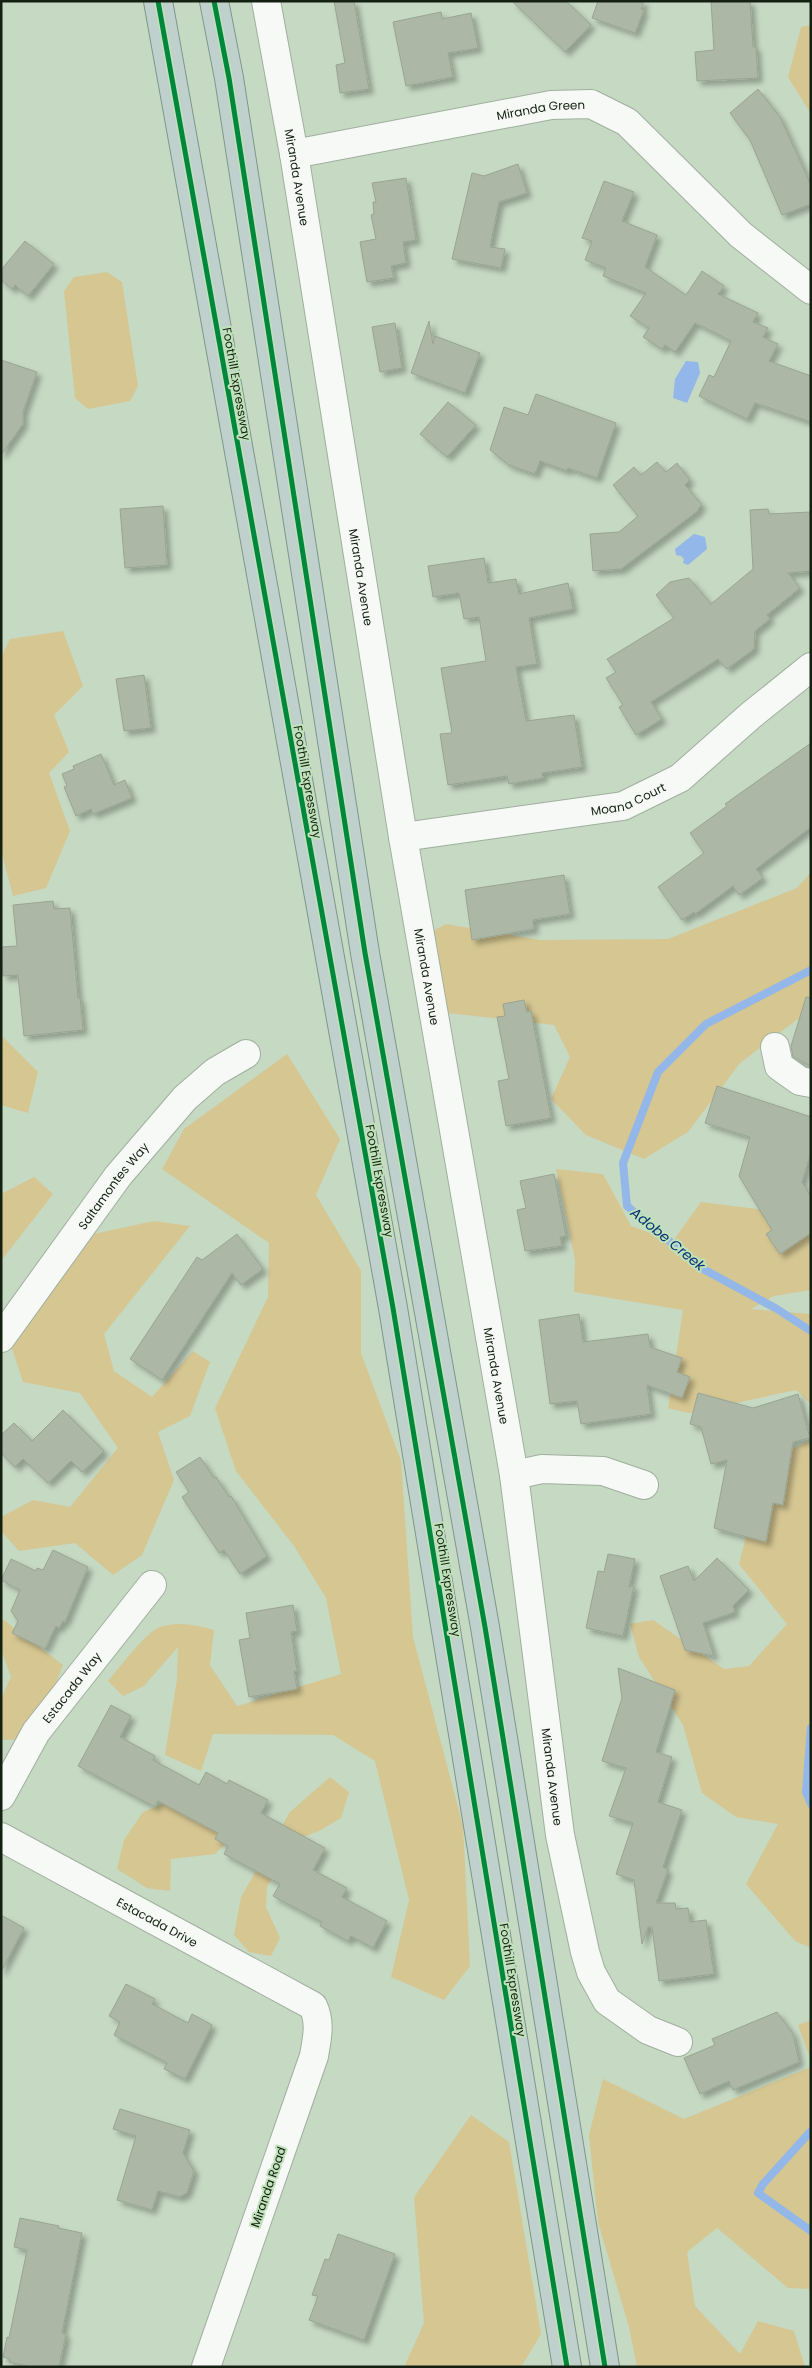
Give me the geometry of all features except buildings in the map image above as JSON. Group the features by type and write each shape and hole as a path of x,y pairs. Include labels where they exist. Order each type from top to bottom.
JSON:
{"highway":[{"name":"Foothill Expressway","path":"158,1 393,1308 567,2367"},
{"name":"Foothill Expressway","path":"214,1 232,98 365,954 485,1627 605,2367"}],"street":[{"name":"Miranda Avenue","path":"266,1 294,154 403,837 514,1475 560,1835 585,1952 592,1972 607,2001 648,2030 678,2042"},
{"name":"Miranda Green","path":"294,154 551,104 591,104 627,122 741,235 811,290"},
{"name":"Moana Court","path":"403,837 623,806 680,778 750,716 811,667"},
{"path":"775,1047 779,1066 800,1081 811,1083"},
{"name":"Saltamontes Way","path":"1,1338 118,1176 185,1098 215,1072 246,1054"},
{"path":"514,1475 542,1469 603,1471 644,1485"},
{"name":"Estacada Way","path":"1,1796 36,1732 152,1585"},
{"name":"Estacada Drive","path":"1,1837 314,2006"},
{"name":"Miranda Road","path":"206,2367 314,2056 319,2029 318,2016 314,2006"}],"shaded area":[{"path":"811,25 811,114 788,77 801,27"},
{"path":"107,272 122,282 138,386 130,401 88,409 75,398 64,291 74,277"},
{"path":"63,631 83,686 54,715 69,752 49,773 70,831 46,888 13,896 1,850 1,657 10,639"},
{"path":"811,872 811,1009 740,1063 688,1132 644,1159 586,1135 551,1099 570,1057 554,1025 431,1011 421,937 446,924 540,940 668,939 797,888"},
{"path":"1,1035 38,1072 28,1113 1,1105"},
{"path":"287,1054 340,1139 316,1195 361,1271 361,1353 401,1461 413,1637 463,1826 470,1966 444,2000 391,1977 409,1900 375,1761 333,1735 213,1734 201,1771 165,1755 177,1679 178,1647 144,1686 123,1696 108,1681 132,1651 154,1630 167,1625 180,1624 214,1630 210,1665 237,1706 341,1674 326,1598 294,1546 236,1471 215,1408 268,1297 269,1243 162,1169 184,1129"},
{"path":"556,1169 603,1174 631,1226 673,1241 701,1202 757,1209 811,1226 811,1290 774,1296 751,1309 811,1314 811,1404 796,1390 689,1413 668,1408 683,1310 574,1292 575,1260"},
{"path":"34,1177 53,1194 1,1261 1,1194"},
{"path":"154,1221 190,1226 104,1334 114,1371 152,1397 193,1351 210,1362 190,1416 158,1432 174,1480 142,1555 113,1575 75,1543 19,1551 1,1531 1,1517 33,1500 70,1507 118,1448 80,1393 23,1382 10,1342 89,1235"},
{"path":"811,1440 811,1948 795,1941 746,1884 778,1824 736,1817 702,1793 683,1725 639,1657 630,1624 653,1620 724,1669 749,1666 787,1624 739,1564 765,1462"},
{"path":"1,1618 63,1665 45,1710 27,1739 1,1740 1,1699 11,1677 1,1649"},
{"path":"330,1777 349,1792 341,1818 321,1830 296,1840 267,1887 266,1907 280,1938 271,1956 249,1952 234,1935 241,1897 290,1812"},
{"path":"182,1796 235,1834 215,1854 171,1859 170,1891 147,1888 117,1869 124,1840 143,1812"},
{"path":"811,2020 811,2060 798,2025"},
{"path":"811,2067 811,2289 788,2288 717,2228 687,2252 695,2306 740,2354 758,2321 794,2331 805,2367 637,2367 629,2327 598,2222 589,2135 603,2079 684,2119"},
{"path":"471,2115 509,2142 541,2334 521,2367 404,2367 424,2323 414,2197"}],"water":[{"path":"686,361 698,362 700,373 687,403 673,398 675,379"},
{"path":"694,534 705,537 707,549 688,565 683,563 684,559 681,556 676,555 675,549"}],"waterway":[{"name":"Adobe Creek","path":"811,970 706,1024 658,1072 623,1163 627,1206 703,1269 777,1309 811,1331"},
{"name":"Adobe Creek","path":"811,1728 806,1792 811,1804"},
{"name":"Adobe Creek","path":"811,2131 763,2184 758,2193 811,2231"}],"cycle path":[{"path":"158,1 393,1308 567,2367"},
{"path":"214,1 229,78 365,953 485,1627 605,2367"}]}
